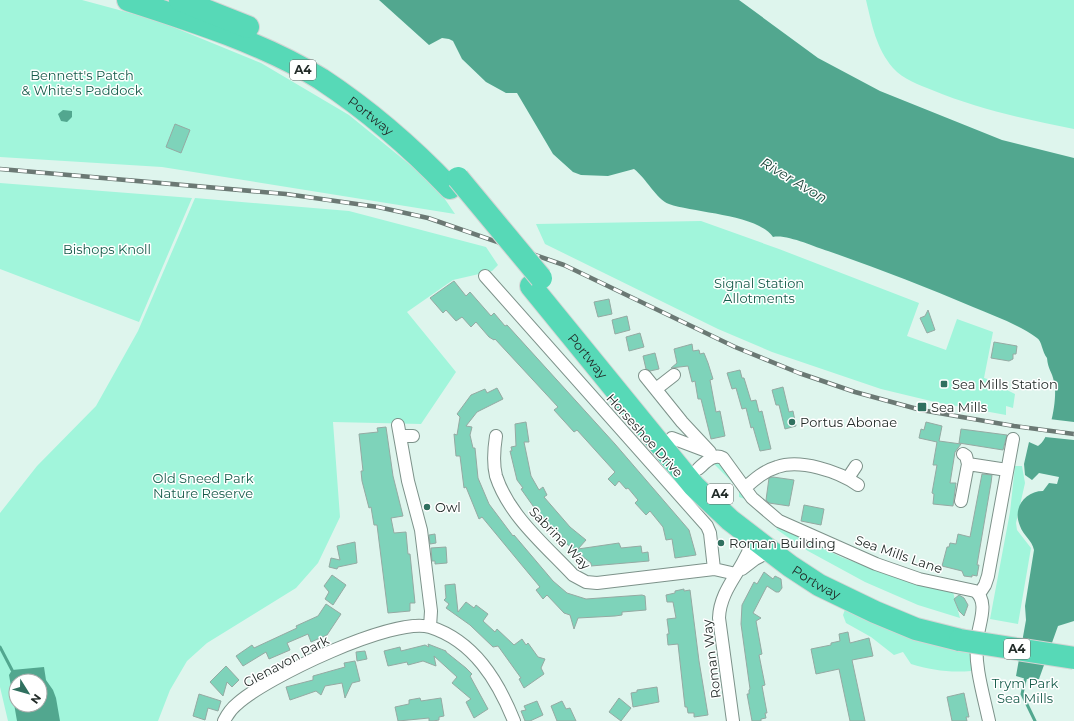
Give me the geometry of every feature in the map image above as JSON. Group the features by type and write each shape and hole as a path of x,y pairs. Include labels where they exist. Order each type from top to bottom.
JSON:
{"highway":[{"name":"Portway","path":"128,0 221,32 291,63 320,79 379,122 420,157 454,183"},
{"name":"Portway","path":"180,0 253,30 329,70 389,113 429,148 454,183 536,282 672,438 709,459 737,511 768,537 828,575 878,601 961,634 1074,658"},
{"name":"Portway","path":"536,282 694,486 722,513 762,545 819,585 875,612 916,629 1074,646"}],"street":[{"name":"Horseshoe Drive","path":"485,276 707,526 710,534 714,569"},
{"path":"656,389 674,375"},
{"name":"Sea Mills Lane","path":"645,376 709,459 723,458 749,493 779,521 876,564 919,579 975,591 979,594"},
{"path":"413,436 399,431 408,481 421,530 431,611 430,627"},
{"name":"Sabrina Way","path":"496,436 496,475 511,505 557,558 580,580 597,583 714,569 736,574"},
{"path":"989,721 980,677 976,642 983,605 982,598 979,594 985,585 988,576 1012,439"},
{"path":"961,501 965,459 1007,470"},
{"path":"749,493 759,476 769,470 788,464 816,468 853,481 856,466"},
{"name":"Roman Way","path":"736,574 755,559 762,545"},
{"name":"Roman Way","path":"732,721 719,613 723,595 751,549 762,545"},
{"name":"Glenavon Park","path":"224,721 236,704 260,687 318,657 381,634 415,626 430,627 455,639 477,656 492,676 514,721"}],"green space":[{"name":"Bennett's Patch & White's Paddock","path":"0,0 82,0 156,20 261,63 349,115 436,186 455,214 162,167 0,157"},
{"path":"866,0 1074,0 1074,129 967,103 922,86 906,78 893,68 882,52 875,36"},
{"name":"Bishops Knoll","path":"0,183 192,198 139,322 0,269"},
{"name":"Old Sneed Park Nature Reserve","path":"195,198 349,211 486,247 498,265 492,271 453,280 407,312 456,372 421,424 333,422 340,517 318,563 296,588 207,643 187,661 170,690 158,721 8,721 0,687 0,513 37,466 96,406 138,331"},
{"name":"Signal Station Allotments","path":"701,221 779,249 919,303 907,336 946,350 957,319 993,332 984,378 1006,385 1005,389 1015,394 1013,408 1006,406 1006,415 935,402 881,389 772,352 718,329 545,244 536,224"},
{"path":"717,460 746,497 745,499 739,497 739,489 712,462"},
{"path":"1015,466 1022,466 1025,483 1016,523 1017,530 1031,548 1018,624 990,619 1010,512"},
{"path":"780,527 841,557 876,570 953,592 960,618 918,605 865,582 808,551 776,529"},
{"path":"846,607 973,652 971,671 956,672 926,668 911,664 903,652 894,655 871,637 846,623 843,615"}],"water":[{"name":"River Avon","path":"379,0 739,0 818,58 880,91 1002,140 1074,158 1074,621 1058,626 1039,679 1026,679 1016,676 1026,620 1025,606 1034,550 1033,546 1021,529 1018,519 1019,507 1026,497 1043,491 1049,483 1057,484 1059,477 1039,473 1032,480 1025,475 1024,464 1029,442 1038,446 1043,442 1050,426 1054,406 1055,388 1053,378 1039,339 1006,321 865,264 793,239 786,237 773,237 765,229 754,223 724,215 669,204 655,193 634,169 608,176 581,175 573,172 553,154 517,93 506,93 486,82 462,59 453,41 442,38 429,45"},
{"path":"63,110 72,111 72,117 67,122 61,121 58,114"},
{"path":"44,667 45,673 10,673 12,670"},
{"path":"48,683 56,698 60,721 17,721 16,713 48,713"}],"pier":[{"path":"1049,419 1074,422 1074,440 1045,437"}],"building":[{"path":"175,124 190,130 181,153 166,147"},
{"path":"454,281 466,296 470,292 491,316 494,313 505,326 507,325 615,444 689,530 696,555 675,558 672,539 666,540 663,527 650,511 646,515 635,503 638,500 628,488 626,489 619,481 615,486 608,479 615,472 577,430 574,432 554,410 558,407 495,339 494,340 489,337 476,322 471,327 462,317 456,321 446,310 443,313 430,298"},
{"path":"609,299 612,314 598,317 594,302"},
{"path":"928,310 935,330 927,333 920,318 925,316"},
{"path":"627,316 630,330 615,334 612,320"},
{"path":"640,333 644,347 629,351 626,337"},
{"path":"994,342 1017,346 1016,354 1013,354 1013,359 1009,361 991,358"},
{"path":"692,344 693,351 699,350 700,354 704,353 708,363 713,379 710,380 716,412 720,411 725,436 711,439 701,399 698,399 695,381 692,382 688,366 671,368 677,363 674,349"},
{"path":"655,353 659,369 650,371 646,369 643,356"},
{"path":"740,370 751,401 756,400 759,412 762,411 771,449 760,451 753,427 751,428 746,408 742,409 736,388 732,389 727,373"},
{"path":"783,387 789,412 793,411 796,426 785,429 779,405 776,405 772,390"},
{"path":"497,388 503,399 477,412 466,426 472,427 470,435 473,448 475,448 478,478 489,504 513,536 514,535 553,581 567,593 586,599 642,595 645,596 646,610 622,612 622,615 615,616 578,618 574,629 570,615 564,613 547,595 543,599 536,590 540,587 482,517 479,519 466,487 464,488 460,456 456,456 454,434 457,435 460,417 457,414 471,395 485,389 487,393"},
{"path":"526,422 529,442 524,442 531,476 539,490 543,487 547,495 544,497 570,527 586,540 578,549 619,543 621,548 641,546 642,553 648,552 649,561 591,566 591,563 563,541 562,537 538,513 521,489 523,488 517,480 510,451 512,451 511,447 516,446 515,424"},
{"path":"926,422 942,426 939,441 961,444 955,452 950,483 956,483 953,506 933,504 934,494 932,493 937,465 933,465 937,442 919,438 921,429 924,430"},
{"path":"386,427 393,476 403,516 391,518 394,533 406,532 408,554 410,554 415,603 410,603 410,611 388,613 377,525 374,525 371,507 369,508 362,481 361,471 363,471 359,434 378,432 377,428"},
{"path":"961,429 1007,435 1003,450 959,443"},
{"path":"982,474 992,475 977,565 979,565 977,576 964,576 962,571 942,566 947,547 949,547 950,543 956,544 958,534 970,537"},
{"path":"773,477 794,480 789,506 769,503 766,500 769,478"},
{"path":"804,505 824,509 821,525 801,521"},
{"path":"435,534 436,543 430,544 429,535"},
{"path":"355,542 357,563 338,567 337,569 329,567 331,558 340,560 337,546"},
{"path":"446,547 447,563 435,564 435,561 432,561 431,548"},
{"path":"764,572 773,579 775,576 781,579 782,588 779,592 776,592 767,586 753,613 761,618 756,621 762,654 759,655 765,685 762,686 767,713 765,713 766,718 761,719 761,721 752,721 747,694 749,694 750,689 741,624 742,605 754,582 757,584"},
{"path":"332,575 346,585 333,605 325,599 329,592 324,586"},
{"path":"455,584 458,612 466,602 474,608 476,605 488,614 483,621 495,632 497,629 514,645 522,639 526,645 528,643 538,657 545,659 541,668 544,674 524,688 519,679 521,678 498,646 493,647 470,625 446,608 449,604 444,600 446,598 445,585"},
{"path":"684,589 684,591 690,590 699,661 708,715 694,717 694,713 688,713 687,707 685,707 678,644 668,645 667,634 669,634 667,619 676,618 673,602 667,602 666,595"},
{"path":"959,595 964,598 968,605 964,616 959,611 954,599"},
{"path":"326,604 341,614 327,635 311,642 308,634 287,643 290,650 269,659 266,652 243,666 236,656 252,645 254,648 297,628 296,626 318,616"},
{"path":"848,632 850,643 869,638 873,656 852,660 865,721 850,721 839,669 816,674 811,649 831,645 831,643 840,641 839,634"},
{"path":"428,644 446,651 472,674 470,676 488,709 474,718 466,702 471,699 452,683 457,677 434,656 436,666 423,661 408,665 407,662 388,666 384,651 400,647 401,651 425,645 429,647"},
{"path":"365,651 367,659 357,661 356,652"},
{"path":"355,661 360,681 352,683 345,698 342,683 325,686 321,695 316,691 290,700 286,687 313,680 313,676 345,667 344,663"},
{"path":"226,666 239,680 232,687 227,682 223,696 210,682"},
{"path":"657,687 659,702 633,707 631,693 637,692 637,690"},
{"path":"964,693 969,717 966,717 967,721 952,721 947,697"},
{"path":"199,694 221,701 218,711 208,708 205,720 193,716"},
{"path":"420,698 421,701 441,698 444,716 439,717 439,720 433,721 429,721 429,718 398,721 395,707 409,704 409,700"},
{"path":"619,698 631,708 621,721 609,712"},
{"path":"537,701 543,715 530,721 525,721 521,711 526,710 524,706"},
{"path":"562,701 566,709 570,708 576,721 557,721 551,706"}],"waterway":[{"path":"0,647 12,670"},
{"path":"1026,676 1022,694 1035,721"}],"railway":[{"path":"0,169 286,194 378,207 428,218 564,265 735,347 799,373 855,392 921,410 1014,426 1074,434"}],"place":[{"name":"Sea Mills Station","path":"944,384"},
{"name":"Sea Mills","path":"922,407"},
{"name":"Portus Abonae","path":"792,422"},
{"name":"Owl","path":"427,507"},
{"name":"Roman Building","path":"721,543"}],"park label":[{"name":"Trym Park Sea Mills","path":"1025,690"}]}
